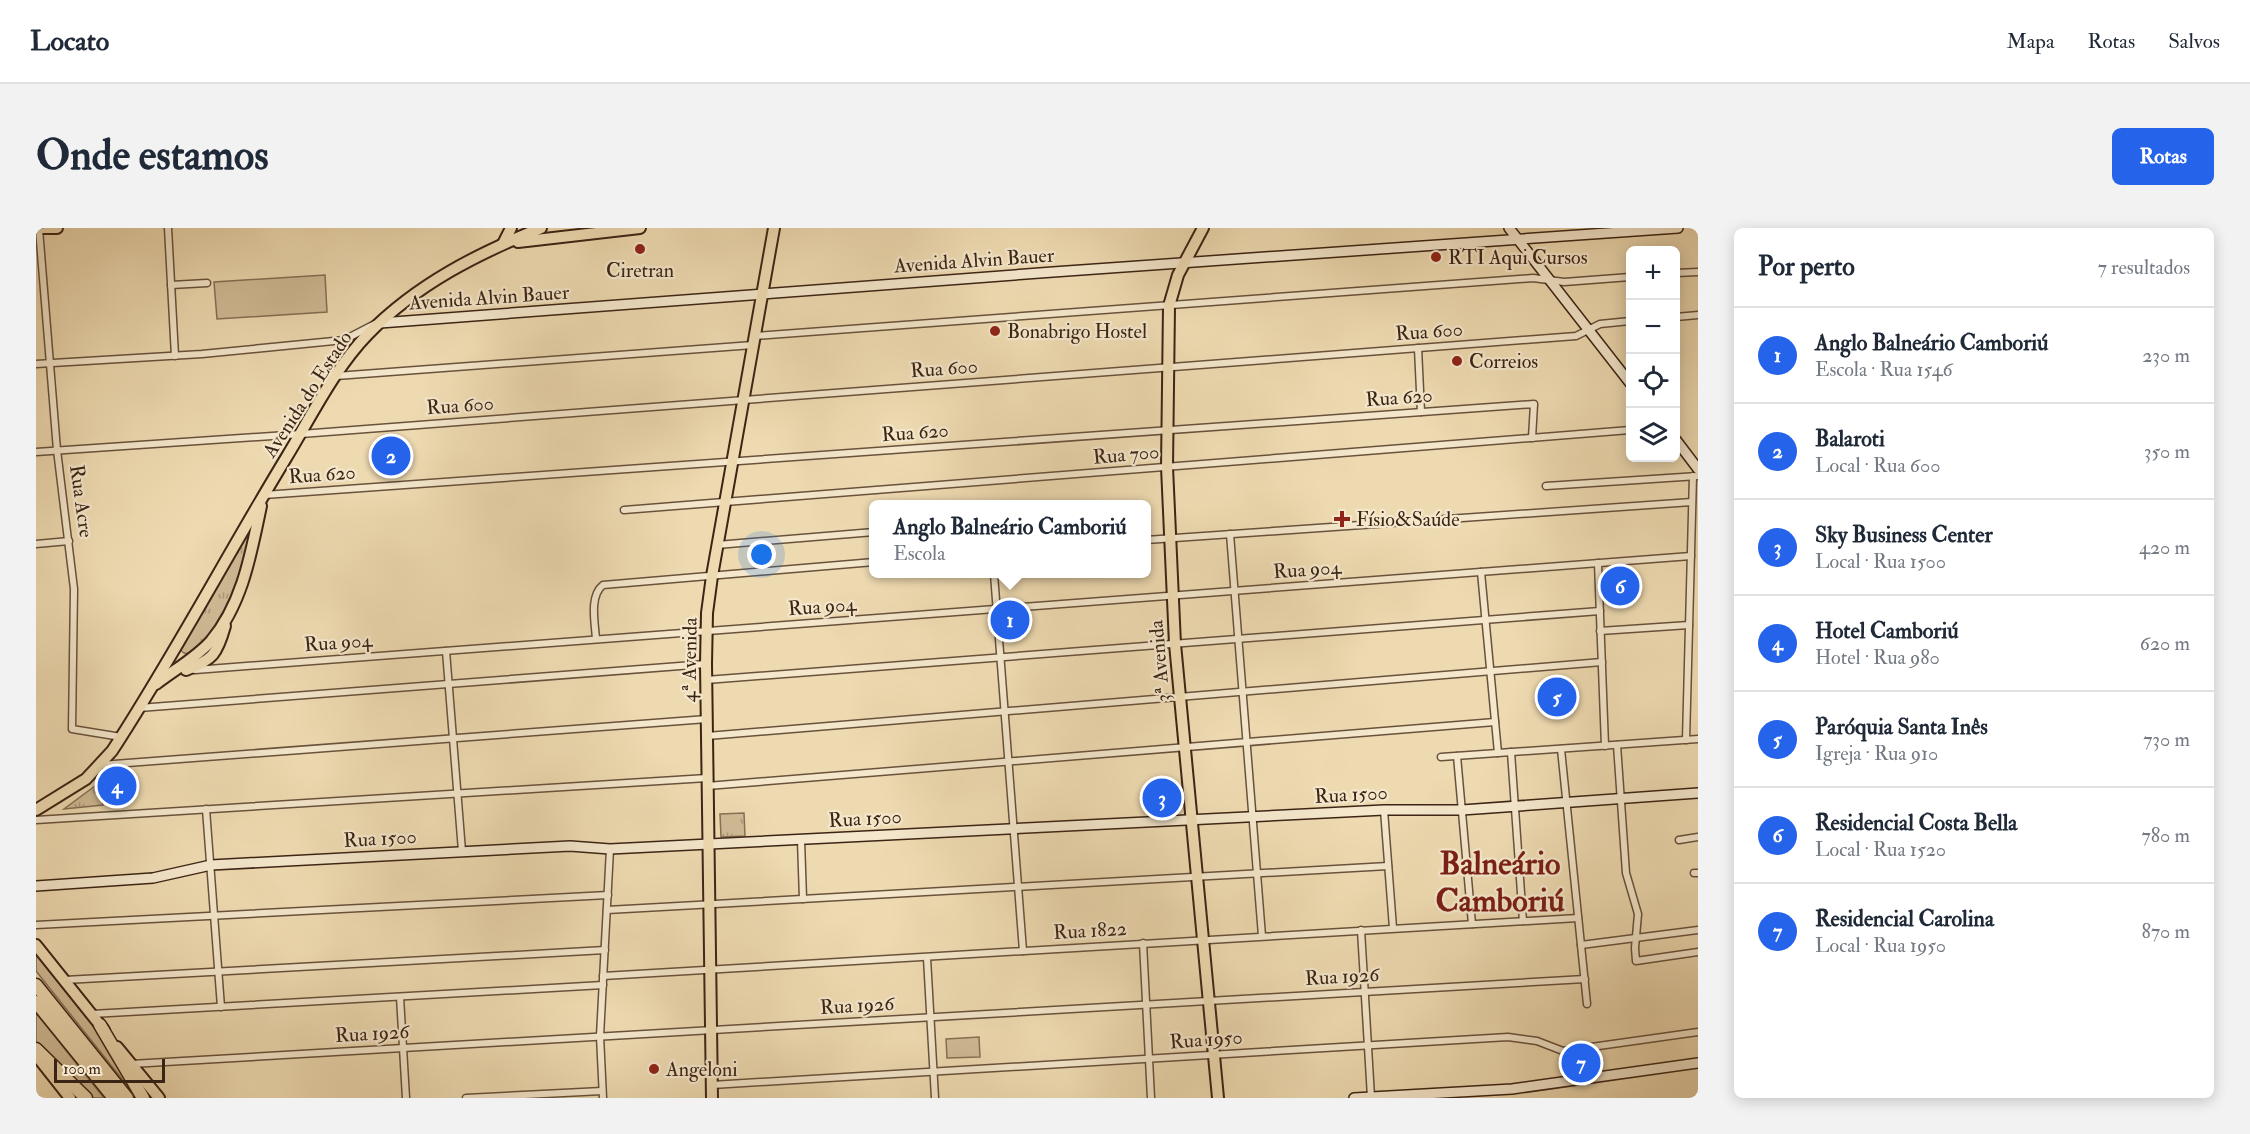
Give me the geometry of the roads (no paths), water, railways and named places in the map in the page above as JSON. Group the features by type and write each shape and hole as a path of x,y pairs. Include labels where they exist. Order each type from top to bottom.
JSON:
{"highway":[{"path":"36,985 127,1098"},
{"path":"36,1002 114,1098"},
{"path":"100,1025 143,1098"},
{"path":"36,1049 86,1098"}],"main road":[{"path":"38,229 57,228"},
{"path":"503,244 511,228"},
{"name":"Avenida do Estado","path":"36,810 76,786 101,765 121,737 336,376 359,345 400,305 443,274 541,228"},
{"path":"554,228 566,236"},
{"path":"503,244 640,228"},
{"name":"4ª Avenida","path":"712,1098 706,631 724,502 774,228"},
{"name":"3ª Avenida","path":"1203,228 1174,285 1169,306 1167,467 1175,644 1218,1098"},
{"path":"1509,228 1626,378"},
{"name":"Avenida Alvin Bauer","path":"380,323 1678,228"},
{"path":"1680,447 1696,474"},
{"name":"Avenida do Estado","path":"151,688 210,641 231,609 248,565 264,495"},
{"path":"186,670 206,663 219,646 231,609"},
{"name":"Rua 1500","path":"36,885 153,878 211,865 462,851 570,846 610,849 1384,810 1462,810 1698,793"},
{"path":"36,945 159,1098"},
{"path":"36,1055 70,1098"},
{"path":"1354,1098 1465,1095 1698,1063"}],"street":[{"path":"168,228 176,356"},
{"name":"Rua Acre","path":"38,229 48,363 69,541 75,614 72,729 121,737"},
{"path":"1680,273 1698,272"},
{"path":"336,376 1533,278 1564,282 1626,277"},
{"path":"171,285 207,283"},
{"path":"1680,317 1698,315"},
{"name":"Rua 600","path":"36,452 301,434 1575,336 1600,324 1626,321"},
{"path":"36,364 176,356 344,340 371,325 380,323"},
{"path":"1418,348 1421,412"},
{"name":"Rua 620","path":"264,495 1534,404 1532,438"},
{"name":"Rua 700","path":"624,510 1626,430"},
{"path":"1546,486 1696,474 1692,502 1686,740"},
{"path":"1151,540 1692,502"},
{"path":"717,545 869,532"},
{"path":"1230,534 1262,936"},
{"path":"36,544 69,541"},
{"name":"Rua 904","path":"172,672 1690,556"},
{"path":"596,639 595,597 597,590 603,585 869,562"},
{"path":"1598,563 1605,746"},
{"path":"1481,572 1498,753"},
{"path":"994,578 1023,951"},
{"path":"706,680 1600,611"},
{"path":"1600,631 1689,625"},
{"path":"446,651 462,851"},
{"path":"707,736 1602,662"},
{"path":"139,708 706,664"},
{"path":"101,765 706,719"},
{"path":"36,820 457,794 707,782 1009,761 1495,722"},
{"path":"1441,757 1698,739"},
{"path":"1617,745 1626,873 1638,914 1636,961 1698,952"},
{"path":"1561,749 1587,1004"},
{"path":"1511,753 1523,921"},
{"path":"1457,756 1472,924"},
{"path":"206,809 221,1007"},
{"path":"1384,810 1392,928"},
{"path":"1679,840 1698,837"},
{"path":"801,840 803,899"},
{"path":"466,1098 602,1095 600,1036 610,849"},
{"path":"607,909 1388,866"},
{"path":"36,925 608,895"},
{"name":"Rua 1822","path":"603,976 1578,918"},
{"path":"1360,930 1371,1097"},
{"path":"1581,945 1698,930"},
{"path":"1143,943 1151,1098"},
{"path":"64,980 605,950"},
{"path":"927,958 935,1098"},
{"name":"Rua 1926","path":"131,1064 1585,979"},
{"path":"92,1014 603,985"},
{"path":"400,997 406,1098"},
{"name":"Rua 1950","path":"712,1085 1508,1037 1537,1041 1563,1051 1698,1032"}],"place":[{"name":"Ciretran","path":"640,249"},
{"name":"RTI Aqui Cursos","path":"1436,257"},
{"name":"Bonabrigo Hostel","path":"995,331"},
{"name":"Correios","path":"1457,361"},
{"name":"Balaroti","path":"391,456"},
{"name":"Físio&Saúde","path":"1342,519"},
{"name":"Residencial Costa Bella","path":"1620,586"},
{"name":"Anglo Balneário Camboriú","path":"1010,620"},
{"name":"Paróquia Santa Inês","path":"1557,697"},
{"name":"Hotel Camboriú","path":"117,786"},
{"name":"Sky Business Center","path":"1162,798"},
{"name":"Residencial Carolina","path":"1581,1063"},
{"name":"Angeloni","path":"654,1069"}],"district":[{"name":"Balneário Camboriú","path":"1500,882"}]}
